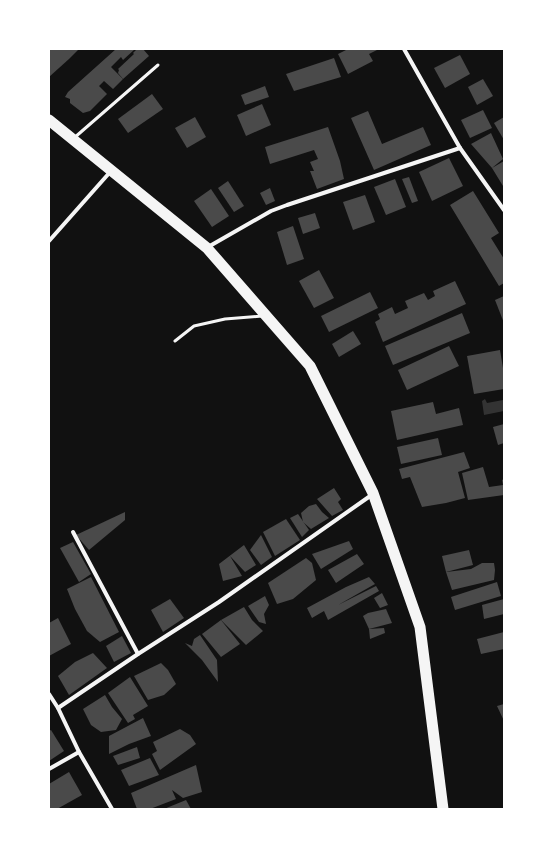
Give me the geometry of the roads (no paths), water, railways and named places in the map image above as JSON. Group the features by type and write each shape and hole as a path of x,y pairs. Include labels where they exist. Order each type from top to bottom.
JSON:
{"highway":[{"path":"49,120 207,248 310,366 373,493 420,627 443,809"}],"street":[{"path":"404,49 460,148 504,210"},
{"path":"207,248 271,211 281,207 460,148"},
{"path":"49,240 112,171"},
{"path":"58,708 219,602 373,493"},
{"path":"73,532 138,654"},
{"path":"49,694 58,708 79,752 112,809"},
{"path":"49,768 79,752"}],"lane":[{"path":"73,139 158,65"},
{"path":"175,341 194,326 225,319 266,316"}]}
